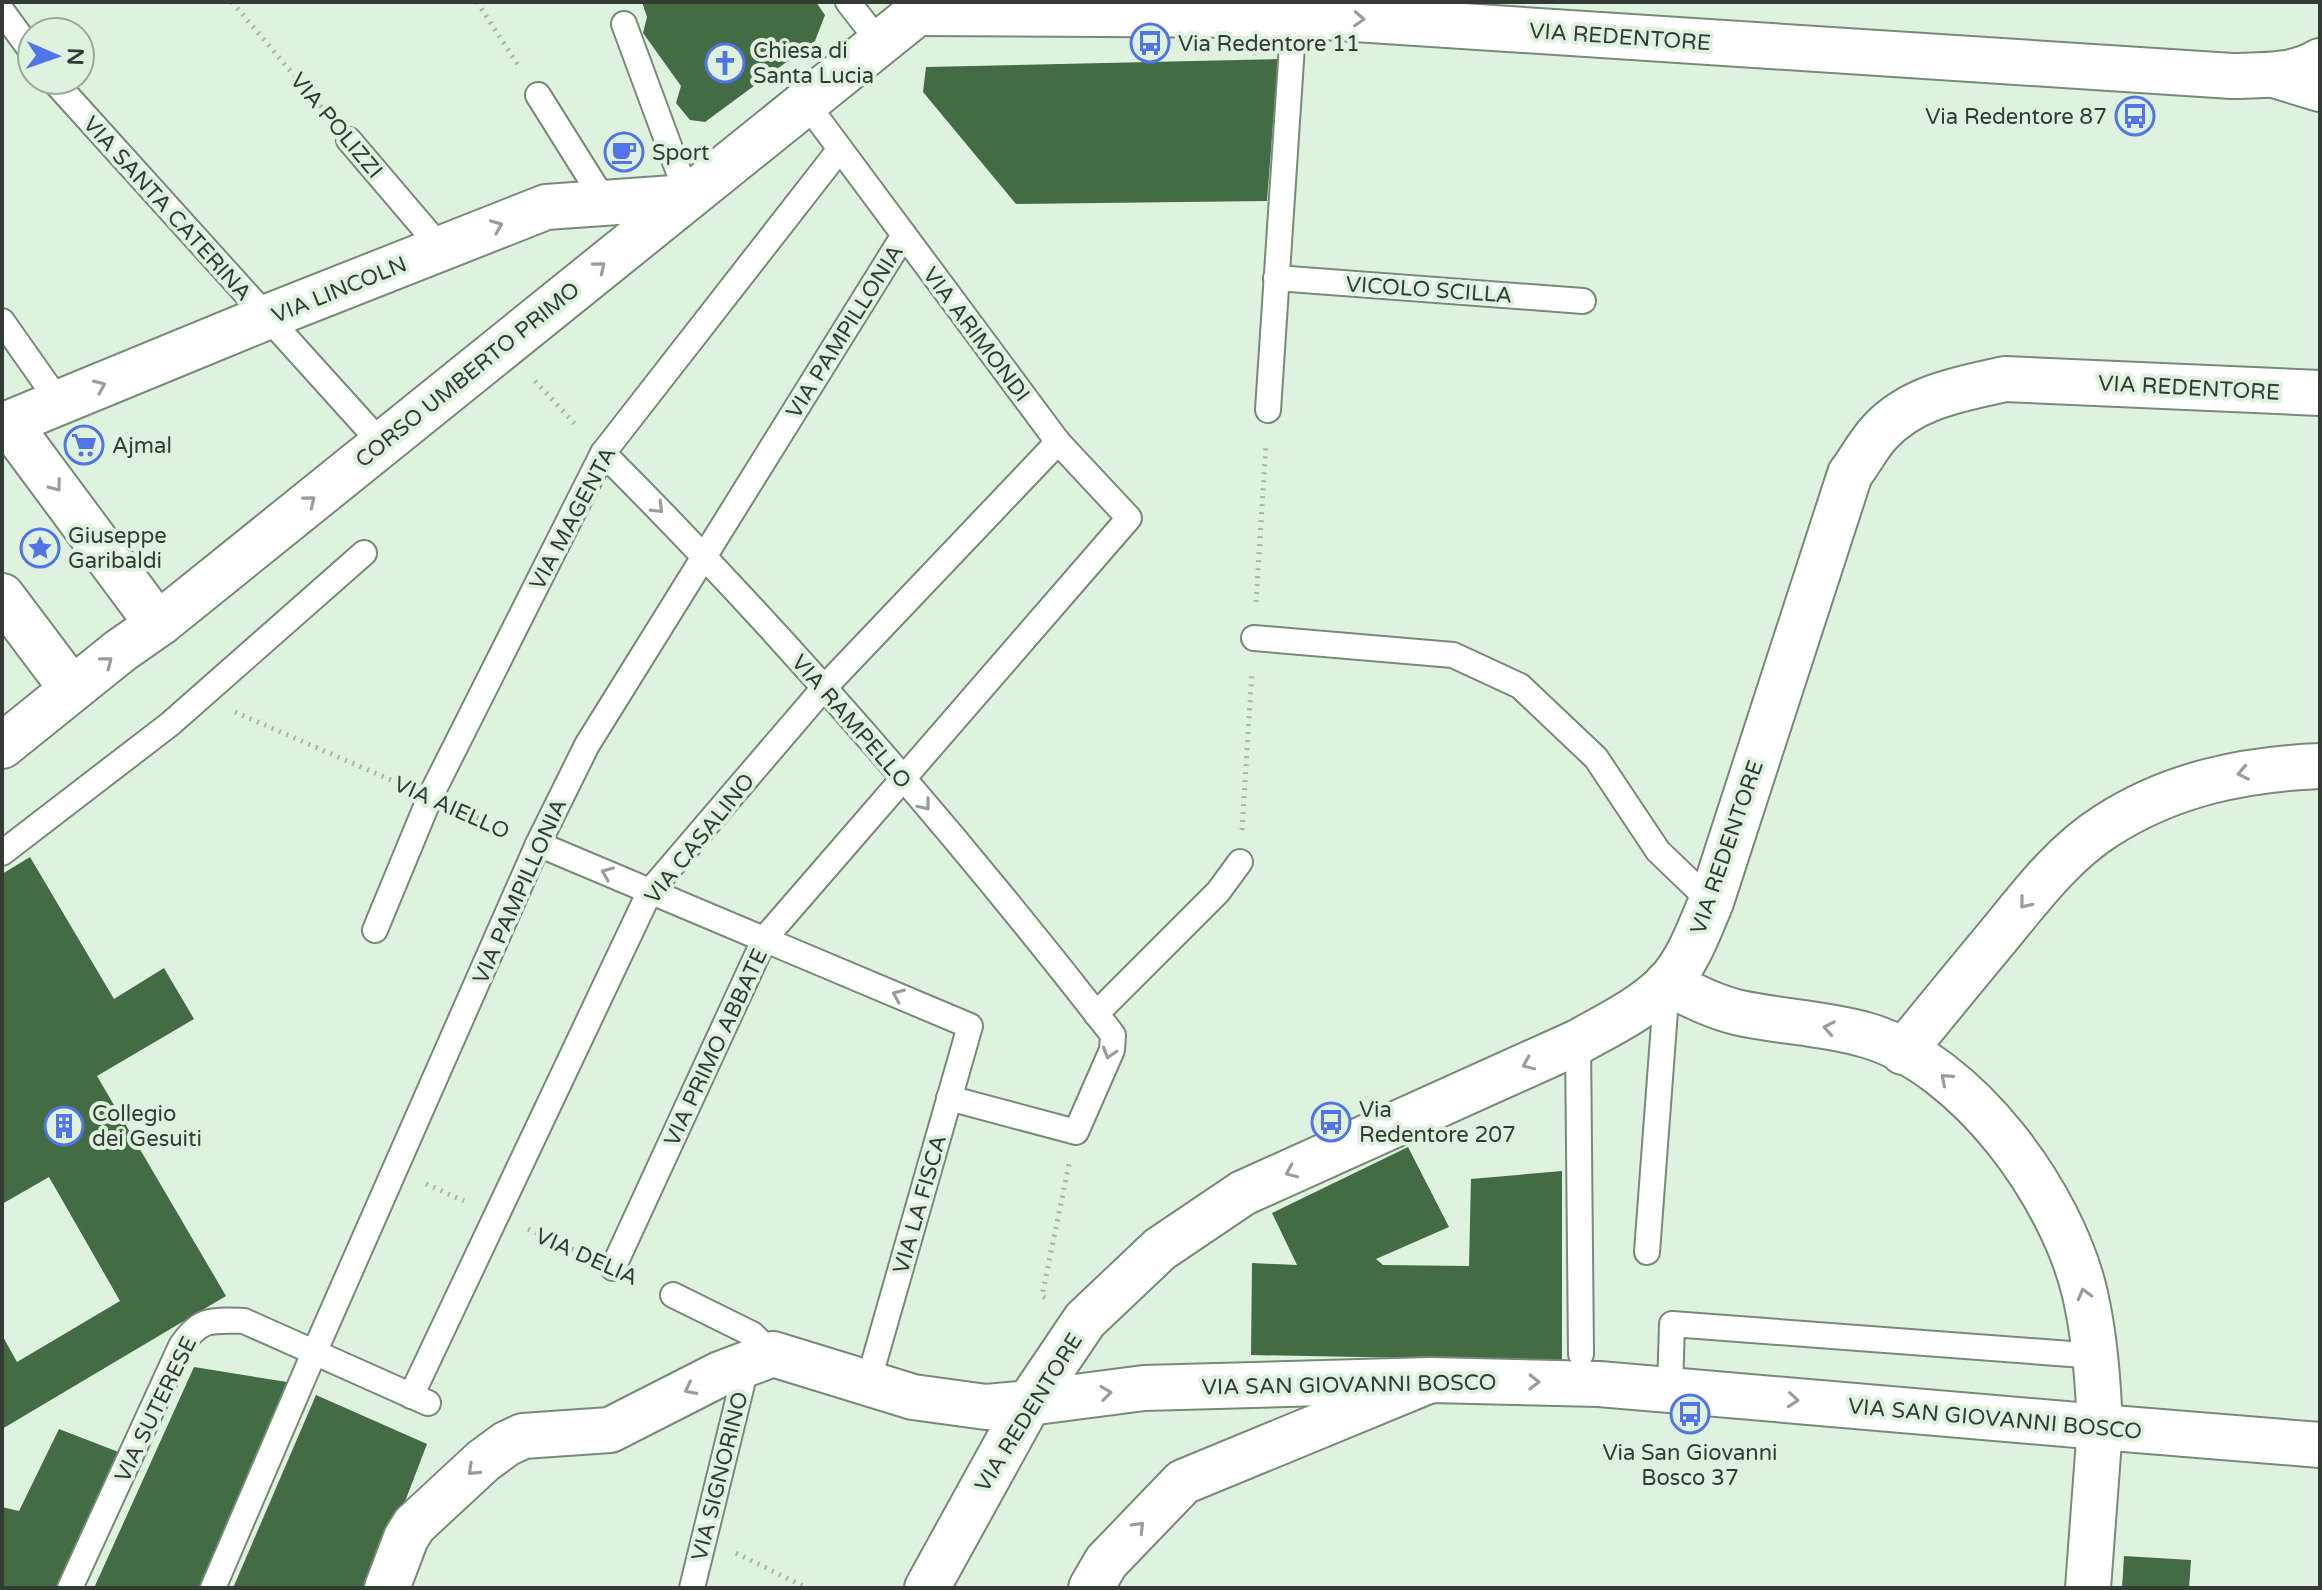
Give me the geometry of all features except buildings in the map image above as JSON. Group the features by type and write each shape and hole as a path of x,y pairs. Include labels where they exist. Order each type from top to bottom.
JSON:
{"street":[{"name":"CORSO UMBERTO PRIMO","path":"2,746 160,623 924,8"},
{"name":"VIA REDENTORE","path":"924,8 1539,16 2232,76 2274,75 2307,69 2320,61"},
{"path":"2274,75 2320,89"},
{"name":"VIA LINCOLN","path":"6,425 267,317 546,207 688,197"},
{"name":"VIA REDENTORE","path":"927,1588 1029,1403 1085,1320 1160,1249 1243,1193 1578,1042 1626,1015 1667,983 1692,946 1711,902 1850,474 1880,432 1912,405 1959,389 2005,379 2320,393"},
{"path":"6,425 160,623"},
{"path":"2,596 72,689"},
{"path":"1903,1052 2043,882 2104,826 2143,805 2195,784 2276,768 2320,766"},
{"path":"1667,983 1714,1005 1741,1013 1868,1035 1929,1064 1978,1106 2030,1170 2060,1226 2084,1291 2097,1356 2100,1427 2088,1588"},
{"path":"387,1588 414,1525 483,1461 506,1444 523,1436 610,1430 720,1374 760,1359 868,1383 913,1397 986,1407 1029,1403"},
{"path":"1091,1588 1106,1562 1183,1482 1431,1380"},
{"name":"VIA SAN GIOVANNI BOSCO","path":"1029,1403 1144,1388 1431,1380 1599,1384 2320,1445"}],"lane":[{"path":"848,2 880,43"},
{"path":"2,11 16,30"},
{"path":"1268,410 1294,15"},
{"path":"624,24 688,197"},
{"path":"538,95 605,202"},
{"name":"VIA SANTA CATERINA","path":"67,96 381,443"},
{"name":"VIA ARIMONDI","path":"806,103 1058,442 1129,518"},
{"name":"VIA POLIZZI","path":"349,140 441,248"},
{"name":"VIA MAGENTA","path":"375,930 430,797 603,453 840,149"},
{"name":"VIA PAMPILLONIA","path":"213,1588 538,844 587,745 904,235"},
{"name":"VICOLO SCILLA","path":"1276,278 1583,301"},
{"path":"2,321 59,402"},
{"name":"VIA CASALINO","path":"420,1399 496,1215 650,891 823,689 1058,442"},
{"name":"VIA RAMPELLO","path":"603,453 705,555 903,779 1113,1035 1112,1050 1076,1132"},
{"name":"VIA PRIMO ABBATE","path":"613,1268 765,938 1129,518"},
{"path":"2,853 200,698 364,553"},
{"path":"1254,638 1453,655 1520,686 1596,758 1658,851 1711,902"},
{"name":"VIA AIELLO","path":"538,844 970,1026"},
{"path":"1096,1014 1218,892 1240,862"},
{"path":"1647,1252 1667,983"},
{"name":"VIA LA FISCA","path":"868,1383 970,1026"},
{"path":"1578,1042 1581,1354"},
{"path":"949,1098 1076,1132"},
{"path":"673,1295 752,1334 760,1359"},
{"name":"VIA SUTERESE","path":"70,1588 181,1346 193,1328 215,1320 244,1321 420,1399"},
{"path":"1670,1390 1672,1324 2097,1356"},
{"name":"VIA SIGNORINO","path":"692,1588 704,1538 760,1359"}],"path":[{"name":"VIA POLIZZI","path":"232,2 349,140"},
{"path":"477,2 538,95"},
{"path":"502,347 603,453"},
{"name":"VIA AIELLO","path":"200,698 538,844"},
{"path":"1076,1132 1042,1296 1085,1320"},
{"name":"VIA DELIA","path":"395,1170 613,1268"},
{"path":"704,1538 807,1588"}],"place":[{"name":"Via Redentore 11","path":"1150,43"},
{"name":"Chiesa di Santa Lucia","path":"725,63"},
{"name":"Via Redentore 87","path":"2135,116"},
{"name":"Sport","path":"624,152"},
{"name":"Ajmal","path":"84,445"},
{"name":"Giuseppe Garibaldi","path":"40,548"},
{"name":"Via Redentore 207","path":"1331,1122"},
{"name":"Collegio dei Gesuiti","path":"64,1126"},
{"name":"Via San Giovanni Bosco 37","path":"1690,1414"}]}
